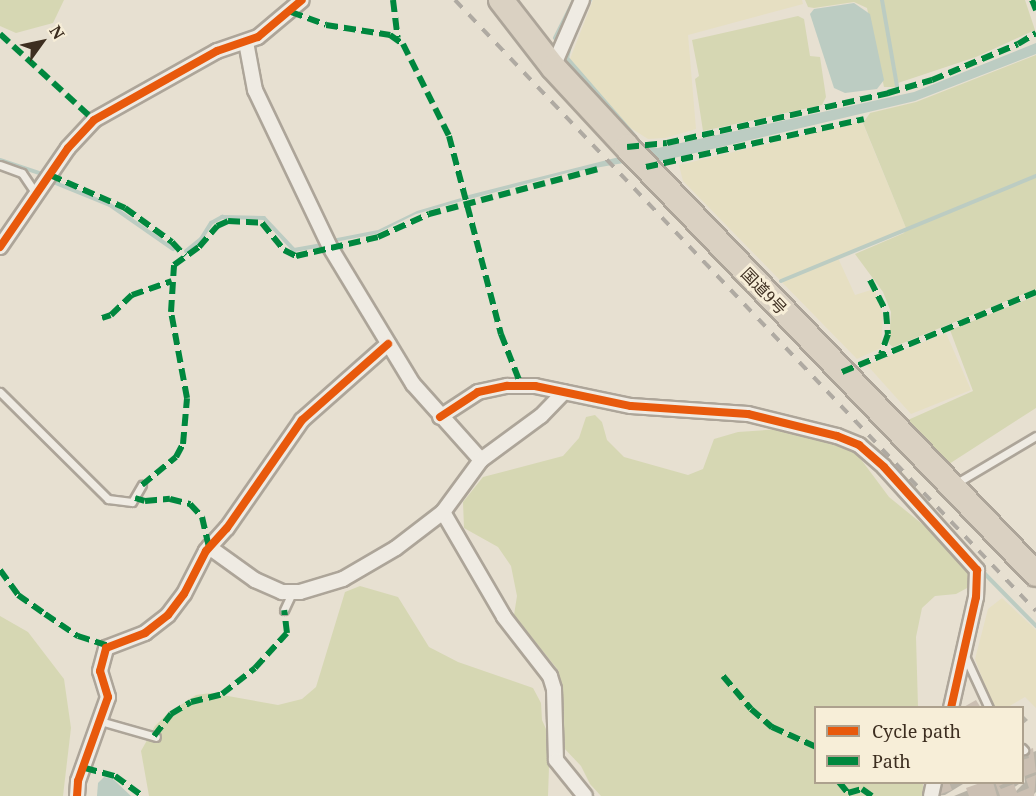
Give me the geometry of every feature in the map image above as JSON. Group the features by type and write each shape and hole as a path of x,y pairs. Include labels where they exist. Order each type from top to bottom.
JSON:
{"highway":[{"name":"国道9号","path":"501,0 553,67 950,487 1036,574"}],"street":[{"path":"0,247 36,194 94,120 217,51 246,42 267,31 302,0"},
{"path":"553,67 582,0"},
{"path":"246,42 255,90 330,246 388,344 440,417 481,460"},
{"path":"77,796 78,781 108,697 100,671 106,648 145,633 168,615 184,594 209,546 227,528 307,414 388,344"},
{"path":"440,417 465,399 492,388 536,386 658,410 748,414 837,436 859,445 884,467 975,565 976,597 951,706"},
{"path":"209,546 255,580 292,593 327,586 357,573 443,512 481,460 541,416 564,392"},
{"path":"443,512 504,617 550,676 554,689 556,760 585,796"}],"lane":[{"path":"0,165 22,173 36,194"},
{"path":"0,392 108,499 121,504 132,502 142,485"},
{"path":"950,487 1036,436"},
{"path":"284,610 292,593"},
{"path":"964,653 969,658 988,706"},
{"path":"100,721 156,736"}],"shaded area":[{"path":"593,0 802,0 803,4 688,35 696,129 665,138 648,139 626,125 570,59"},
{"path":"854,3 870,14 884,80 877,89 845,93 834,88 810,14 814,9"},
{"path":"1036,43 1036,54 915,101 657,162 644,148 658,148 914,92"},
{"path":"858,122 863,124 906,228 838,258 855,295 874,289 883,314 881,348 857,359 683,181 679,165"},
{"path":"623,156 629,162 567,173 466,200 465,196"},
{"path":"461,198 462,201 416,214 376,234 335,242 332,239 378,230 417,211"},
{"path":"946,333 971,390 911,414 867,365"},
{"path":"1002,598 1036,630 1036,708 1025,697 1010,706 993,706 975,659 988,609"},
{"path":"104,777 113,779 131,796 97,796 98,783"}],"green space":[{"path":"0,0 64,0 53,23 16,33 0,26"},
{"path":"805,0 881,0 896,87 884,87 867,8 854,2 814,8 808,7"},
{"path":"883,0 1025,0 1035,30 976,57 898,83"},
{"path":"798,16 804,19 810,56 820,57 826,97 822,105 703,131 695,79 699,76 692,40"},
{"path":"1036,55 1036,289 893,347 889,344 891,312 883,292 855,254 904,233 906,228 863,123 870,113 916,102"},
{"path":"1036,296 1036,408 949,464 908,420 973,391 950,330"},
{"path":"595,415 602,422 607,440 624,457 688,475 703,469 714,439 738,432 781,429 830,440 854,450 889,497 964,558 971,573 969,587 956,594 935,596 922,608 916,637 918,706 814,706 814,784 923,784 923,796 601,796 590,784 581,766 563,747 558,715 562,693 558,670 514,615 517,596 511,566 498,547 464,528 463,502 483,477 563,456 579,438 586,417"},
{"path":"360,586 398,597 429,647 458,662 533,688 541,703 542,720 550,738 548,796 149,796 141,751 155,726 167,714 196,695 211,693 278,705 302,699 316,687 345,592"},
{"path":"0,616 28,632 64,679 71,728 63,796 0,796"}],"building":[{"path":"976,700 980,706 966,706"},
{"path":"1033,748 1036,772 1024,776 1024,759 1029,758 1027,750"},
{"path":"1036,775 1034,796 1000,796 996,784 1003,784 999,786 1001,789 1014,784 1017,793 1029,788 1026,779"},
{"path":"938,784 950,784 952,790 938,795"},
{"path":"977,784 994,784 997,796 969,796 966,788"}],"waterway":[{"path":"555,38 574,0"},
{"path":"583,13 590,0"},
{"path":"882,0 897,86"},
{"path":"571,42 567,58 634,135"},
{"path":"0,160 42,174"},
{"path":"781,281 1036,176"},
{"path":"53,182 110,205 173,249"},
{"path":"186,251 201,239 211,223 222,217 264,218 294,250 321,245"},
{"path":"983,572 1036,626"}],"railway":[{"path":"455,0 1036,611"}],"marked path":[{"path":"393,0 398,38"},
{"path":"1032,0 1036,10"},
{"path":"291,12 326,25 390,35 403,44 449,136 501,334 521,385"},
{"path":"627,147 667,143 888,93 932,80 1018,44 1036,33"},
{"path":"0,34 94,120"},
{"path":"646,167 864,119"},
{"path":"142,485 176,457 183,444 187,398 171,312 174,265 199,247 217,226 228,221 262,223 284,250 296,256 378,237 429,214 598,169"},
{"path":"50,175 125,208 172,242 185,256"},
{"path":"870,280 886,312 888,334 881,354"},
{"path":"102,318 111,315 132,295 172,281"},
{"path":"842,372 1036,292"},
{"path":"135,498 145,501 170,499 190,504 202,517 209,547"},
{"path":"0,570 18,595 45,614 78,636 109,646"},
{"path":"154,736 171,714 191,702 222,694 255,668 287,633 284,610"},
{"path":"723,676 751,709 772,727 814,746"},
{"path":"85,768 115,776 143,796"},
{"path":"841,784 848,793 862,789 872,796"}],"cycle path":[{"path":"0,247 68,148 94,120 217,51 258,37 302,0"},
{"path":"77,796 78,781 108,697 100,671 106,648 145,633 168,615 184,594 206,551 227,528 302,420 388,344"},
{"path":"440,417 478,392 507,386 535,386 631,406 748,414 837,436 859,445 884,467 977,570 976,597 951,706"}]}
